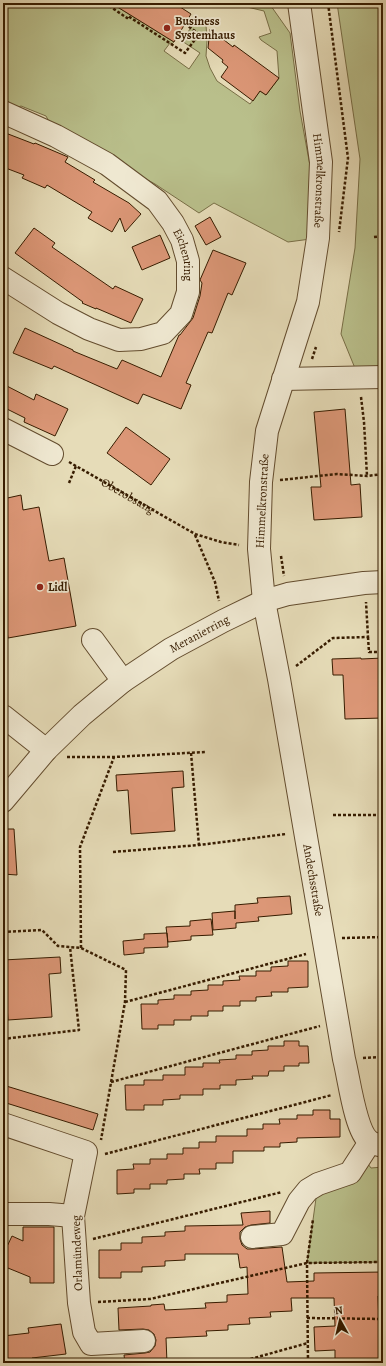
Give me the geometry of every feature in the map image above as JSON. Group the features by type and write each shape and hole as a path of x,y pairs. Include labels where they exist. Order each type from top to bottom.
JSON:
{"street":[{"name":"Himmelkronstraße","path":"264,601 259,549 261,482 267,431 308,302 318,238 321,162 299,3"},
{"name":"Eichenring","path":"3,112 56,136 108,164 157,201 173,223 182,240 188,261 188,292 181,314 162,333 141,339 119,340 89,329 58,313 3,279"},
{"path":"283,379 383,377"},
{"path":"3,429 52,454"},
{"name":"Meranierring","path":"3,801 43,753 82,715 123,680 172,649 223,621 264,601 288,594 374,582"},
{"name":"Andechsstraße","path":"264,601 306,831 338,1021 358,1124 365,1138 376,1144"},
{"path":"93,640 123,680"},
{"path":"3,716 43,753"},
{"path":"3,1124 92,1154"},
{"path":"252,1237 282,1234 299,1201 308,1190 318,1184 350,1173 376,1144"},
{"name":"Orlamündeweg","path":"92,1154 74,1216 79,1303 84,1332 91,1344 144,1341"},
{"path":"3,1214 49,1214 74,1216"}],"path":[{"path":"105,3 126,18 129,15 143,24"},
{"path":"128,16 185,53 199,34 188,26"},
{"path":"374,237 383,236"},
{"path":"359,378 364,422 367,476"},
{"name":"Oberobsang","path":"52,454 76,466 195,534 221,542 259,549"},
{"path":"69,483 76,466"},
{"path":"261,482 337,474 367,476 383,474"},
{"path":"195,534 215,582 223,621"},
{"path":"374,582 368,637 369,652 383,652"},
{"path":"279,678 333,638 368,637"},
{"path":"43,753 114,757 205,752"},
{"path":"190,753 199,845"},
{"path":"81,948 80,847 114,757"},
{"path":"333,815 383,815"},
{"path":"113,852 199,845 306,831"},
{"path":"3,932 42,930 58,946 81,948 126,970 125,1002 111,1082 92,1154 351,1090"},
{"path":"125,1002 325,943 383,937"},
{"path":"3,1039 79,1030 70,947"},
{"path":"111,1082 338,1021"},
{"path":"75,1243 288,1191"},
{"path":"308,1363 307,1263 314,1212"},
{"path":"79,1303 150,1299 307,1263 383,1262"},
{"path":"307,1318 383,1319"},
{"path":"236,1363 308,1343"}],"green space":[{"path":"3,3 111,3 174,42 172,44 170,43 164,51 189,69 200,53 182,41 194,23 206,25 206,56 217,81 250,104 260,91 266,95 279,78 277,51 259,37 271,33 264,11 230,3 263,3 271,6 290,33 300,111 312,177 318,238 288,242 214,203 199,213 155,184 52,127 46,116 21,106 13,109 3,106"},
{"path":"337,3 383,3 383,377 359,378 341,334 355,248 360,159"},
{"path":"368,1164 371,1168 383,1167 383,1262 307,1263 318,1184"}],"building":[{"name":"Business Systemhaus","path":"111,3 174,3 191,14 174,42"},
{"path":"210,29 233,47 234,45 279,78 266,95 260,91 253,101 221,77 228,67 222,62 223,60 208,48"},
{"path":"3,132 34,144 35,143 68,157 65,162 95,180 93,182 129,203 141,214 125,232 120,218 112,232 88,218 92,212 47,185 45,188 22,178 24,175 3,167"},
{"path":"210,217 221,237 206,245 195,226"},
{"path":"34,228 55,243 52,247 113,289 115,286 143,299 131,323 82,303 83,302 15,253"},
{"path":"160,235 170,258 142,270 132,247"},
{"path":"213,250 246,263 232,295 228,293 212,333 208,332 186,383 191,385 181,409 143,394 138,404 54,366 52,369 13,353 25,328 73,351 117,369 122,360 161,377 179,335 193,318 200,296 202,283 200,280"},
{"path":"3,384 34,400 36,394 68,409 55,436 24,422 25,418 3,407"},
{"path":"345,409 351,485 360,484 362,517 314,520 311,487 321,487 314,412"},
{"path":"126,427 170,459 151,485 107,453"},
{"path":"21,495 23,510 39,507 49,561 64,558 76,626 8,638 6,624 3,625 3,499"},
{"path":"383,658 383,718 345,719 343,675 333,675 332,659"},
{"path":"183,771 184,787 172,788 175,831 131,834 128,790 117,791 116,775"},
{"path":"3,829 14,829 17,875 3,874"},
{"path":"290,896 292,914 258,917 259,921 236,923 236,928 213,930 212,913 235,911 235,905 258,903 257,898"},
{"path":"211,919 213,935 191,936 191,940 168,942 166,927 190,926 190,921"},
{"path":"167,933 168,947 144,948 144,953 124,955 123,941 144,939 144,934"},
{"path":"60,957 61,973 49,974 52,1017 8,1020 5,976 3,976 3,960"},
{"path":"288,961 308,961 308,987 288,988 288,992 271,992 272,996 256,997 256,1001 240,1001 240,1006 223,1006 223,1011 208,1011 208,1016 191,1016 191,1020 174,1020 174,1025 158,1025 158,1029 142,1029 141,1004 158,1004 158,1000 174,999 174,995 191,995 191,991 208,990 208,985 223,985 223,981 240,980 239,976 256,976 256,971 271,971 271,967 288,966"},
{"path":"284,1041 299,1041 299,1046 308,1046 309,1063 299,1063 299,1066 284,1066 284,1071 269,1071 268,1076 252,1076 253,1079 236,1080 236,1085 220,1085 220,1089 203,1089 203,1095 180,1095 180,1099 163,1100 163,1105 144,1105 144,1110 126,1110 125,1085 144,1085 144,1080 163,1080 163,1075 185,1075 185,1067 203,1067 203,1063 220,1063 219,1060 236,1059 236,1055 252,1055 252,1051 268,1050 268,1046 284,1046"},
{"path":"3,1085 98,1114 93,1130 3,1102"},
{"path":"313,1110 330,1110 330,1119 340,1119 340,1137 297,1138 297,1142 280,1143 280,1147 264,1147 264,1151 233,1151 233,1163 216,1163 216,1169 199,1169 200,1174 184,1174 184,1179 167,1180 167,1184 150,1184 150,1189 134,1189 134,1193 117,1194 117,1170 134,1169 133,1164 150,1164 150,1159 167,1159 167,1154 183,1154 183,1148 199,1148 199,1142 216,1142 216,1136 247,1136 247,1129 263,1129 263,1124 280,1124 279,1119 297,1119 297,1115 313,1115"},
{"path":"270,1211 270,1223 245,1227 240,1232 240,1239 242,1245 247,1249 282,1247 287,1282 314,1281 314,1273 383,1272 383,1296 378,1296 379,1324 383,1324 383,1349 379,1349 379,1360 335,1362 335,1350 315,1351 314,1327 335,1326 334,1298 291,1298 292,1311 270,1312 271,1317 249,1318 250,1324 228,1325 228,1330 206,1331 207,1336 166,1338 167,1363 125,1363 124,1355 150,1352 155,1346 156,1340 154,1334 149,1330 119,1330 118,1308 164,1304 165,1310 206,1308 205,1303 227,1302 227,1295 248,1294 247,1267 240,1268 238,1254 185,1254 185,1260 165,1261 165,1266 142,1267 142,1272 121,1272 121,1278 99,1278 99,1250 121,1250 121,1243 142,1243 142,1237 165,1236 165,1232 185,1231 185,1226 243,1225 241,1213"},
{"path":"23,1227 54,1227 54,1283 30,1283 30,1277 3,1266 3,1255 12,1236 23,1241"},
{"path":"61,1324 66,1354 32,1358 33,1363 3,1363 3,1336 29,1333 28,1328"}],"place":[{"name":"Business Systemhaus","path":"167,28"},
{"name":"Lidl","path":"40,587"}]}
